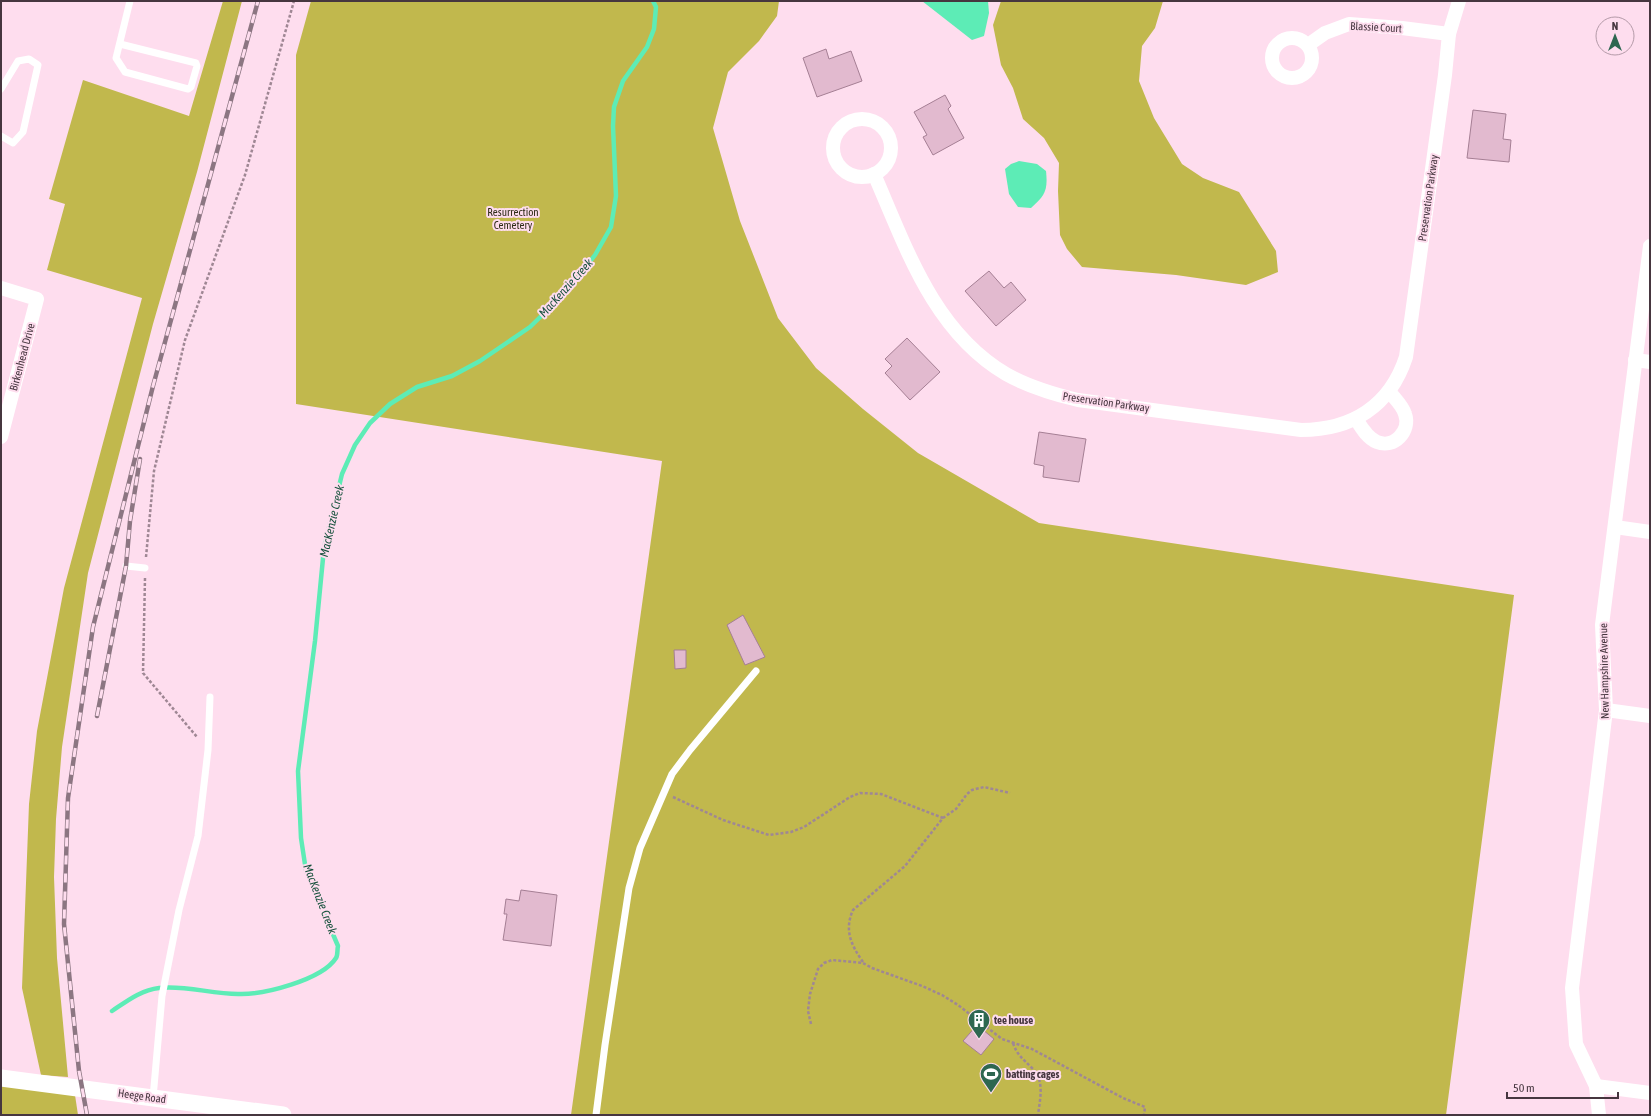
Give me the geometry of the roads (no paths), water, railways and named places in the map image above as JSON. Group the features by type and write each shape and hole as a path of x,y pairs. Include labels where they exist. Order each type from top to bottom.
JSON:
{"street":[{"name":"Preservation Parkway","path":"874,174 917,271 942,314 961,337 986,360 1012,377 1052,394 1078,400 1301,430 1330,428 1356,419 1374,407 1389,391 1402,368 1408,344 1444,83 1448,34 1459,1"},
{"name":"Blassie Court","path":"1308,45 1325,33 1349,24 1402,28 1448,34"},
{"path":"863,119 879,124 890,138 890,155 881,170 874,174 857,176 849,174 842,168 835,157 833,144 836,136 840,129 855,120 863,119"},
{"name":"New Hampshire Avenue","path":"1599,1115 1596,1086 1576,1044 1572,988 1606,710 1602,625 1650,246"},
{"name":"Birkenhead Drive","path":"1,288 37,299 1,437"},
{"path":"1635,360 1650,362"},
{"path":"1356,419 1369,437 1377,442 1388,444 1398,440 1405,432 1407,422 1405,413 1389,391"},
{"path":"1615,527 1650,532"},
{"path":"1606,710 1650,716"},
{"name":"Heege Road","path":"1,1078 153,1098 189,1109 283,1115"},
{"path":"1596,1086 1650,1093"}],"lane":[{"path":"120,44 196,62 197,66 191,87 188,89 125,72 116,58 130,1"},
{"path":"1,89 18,61 29,59 38,66 23,132 13,143 1,136"},
{"path":"126,566 145,568"},
{"path":"596,1115 629,888 640,848 672,774 690,750 756,671"},
{"path":"153,1098 162,996 179,910 198,836 208,750 210,697"}],"waterway":[{"name":"MacKenzie Creek","path":"112,1011 146,991 159,988 169,987 228,994 249,994 276,989 291,985 318,973 329,966 336,958 338,946 306,871 301,838 298,771 315,641 324,548 342,474 355,445 370,423 390,404 417,387 452,376 480,361 530,327 569,289 595,255 611,227 616,196 613,126 614,107 623,81 647,47 654,29 656,7 653,1"}],"railway":[{"path":"87,1115 79,1071 64,924 68,798 93,627 153,386 258,1"},
{"path":"97,716 126,566 130,521 140,459"}],"place":[{"name":"tee house","path":"979,1040"},
{"name":"batting cages","path":"991,1094"}],"park label":[{"name":"Resurrection Cemetery","path":"513,218"}]}
